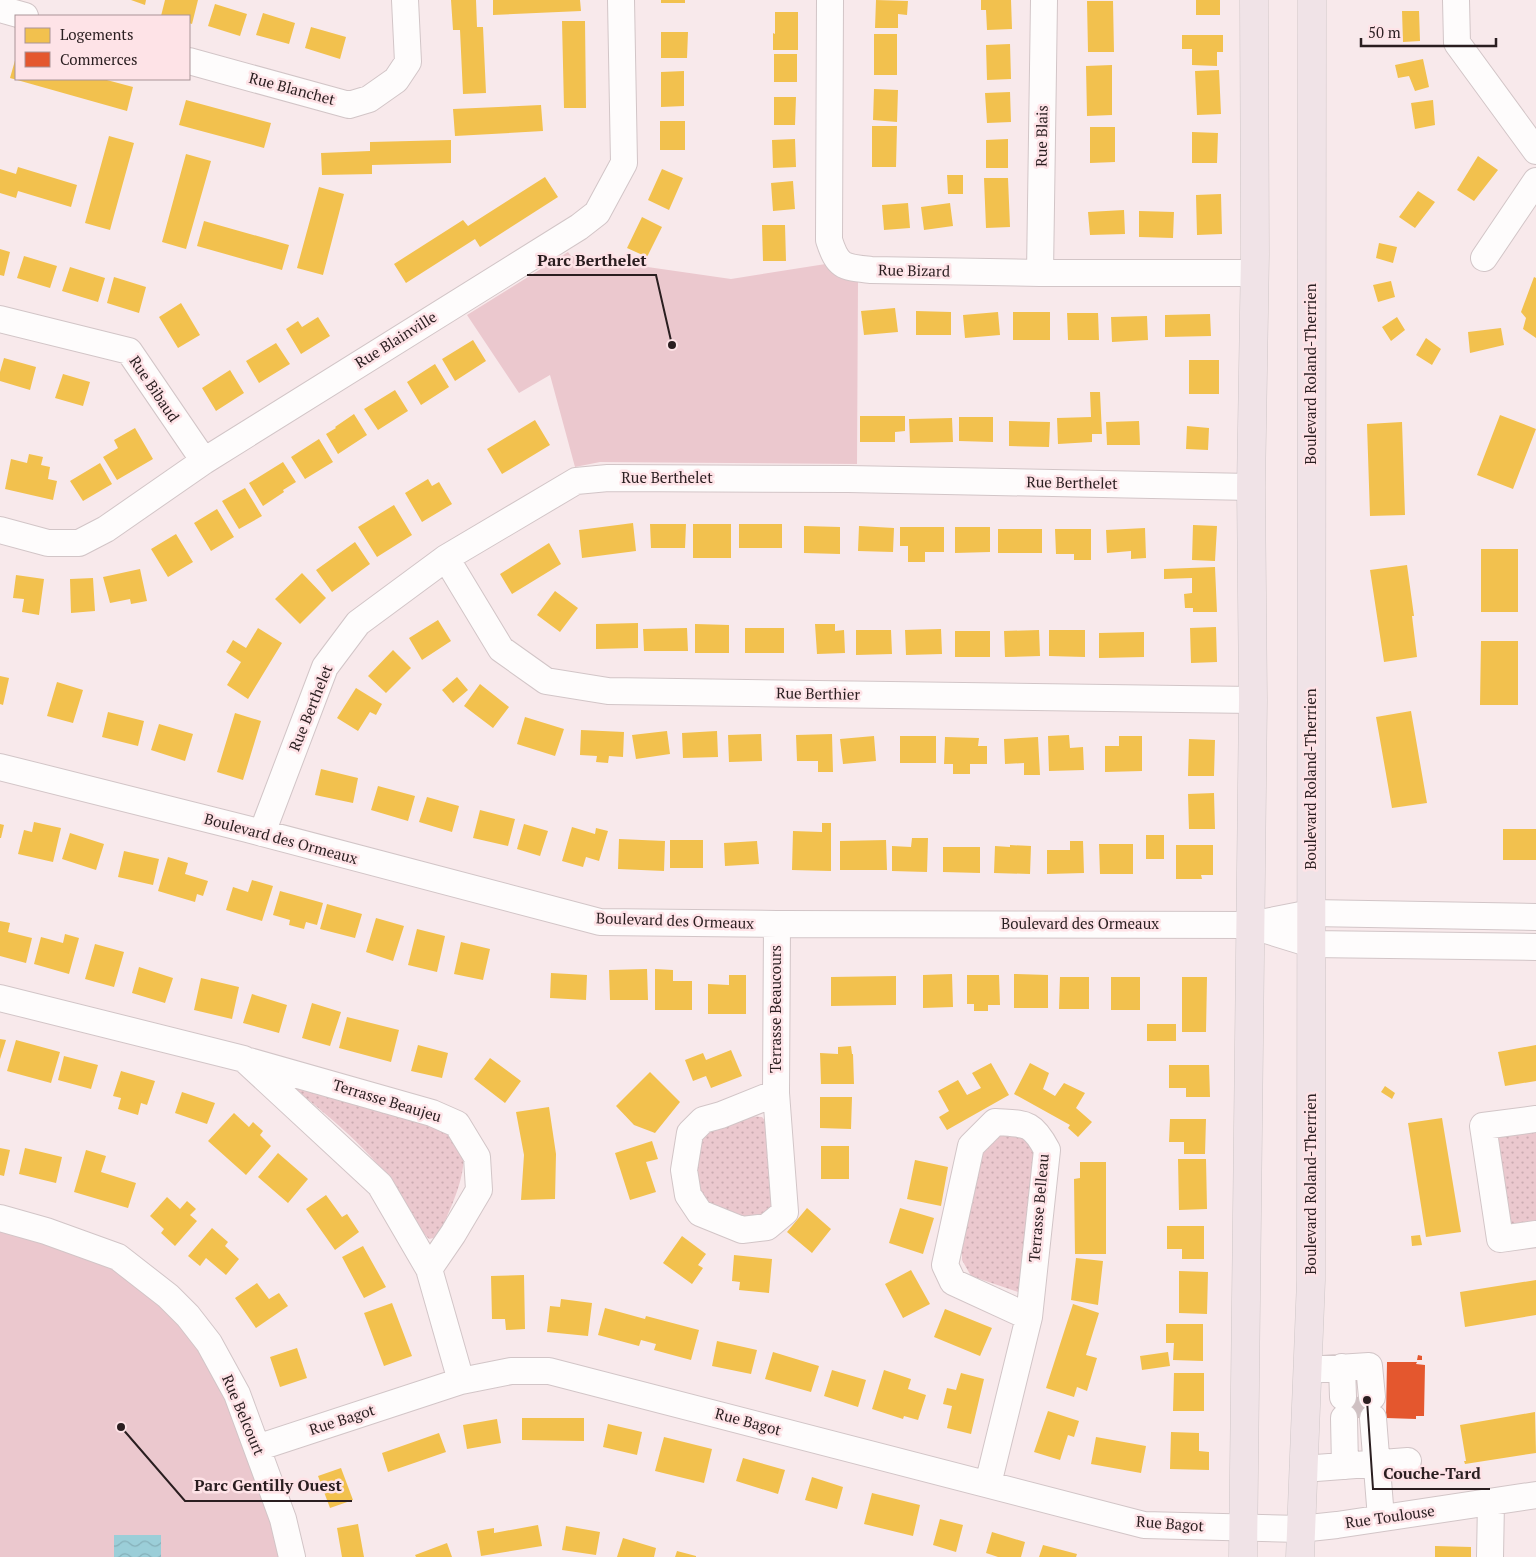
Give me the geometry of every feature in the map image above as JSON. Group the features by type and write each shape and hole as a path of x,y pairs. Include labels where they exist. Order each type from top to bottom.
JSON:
{"main road":[{"path":"1243,1557 1253,700 1251,487 1255,273 1254,0"},
{"name":"Boulevard Roland-Therrien","path":"1300,1557 1311,1280 1312,0"}],"street":[{"name":"Rue Blanchet","path":"190,61 349,105 369,99 396,80 408,62 405,0"},
{"name":"Rue Blainville","path":"0,530 48,543 79,543 106,528 204,462 597,214 624,163 621,0"},
{"name":"Rue Bizard","path":"830,0 829,240 833,253 840,263 852,268 871,270 1040,273 1255,273"},
{"name":"Rue Blais","path":"1040,273 1044,0"},
{"path":"1456,0 1457,44 1536,151"},
{"path":"0,9 21,15"},
{"path":"1484,258 1536,181"},
{"name":"Rue Bibaud","path":"0,318 129,352 204,462"},
{"name":"Rue Berthelet","path":"262,833 325,667 358,623 446,558 576,481 608,478 848,479 1251,487"},
{"name":"Rue Berthier","path":"446,558 501,649 546,681 608,691 1253,700"},
{"name":"Boulevard des Ormeaux","path":"0,767 262,833 600,922 1250,924 1312,913 1536,916"},
{"name":"Terrasse Beaucours","path":"776,924 776,1093 785,1212 767,1227 742,1230 700,1213 688,1195 684,1170 690,1133 703,1120 721,1115 776,1093"},
{"name":"Boulevard des Ormeaux","path":"1250,924 1311,944 1536,947"},
{"name":"Terrasse Beaujeu","path":"0,998 244,1059 432,1113 457,1124 477,1157 479,1190 429,1269"},
{"name":"Terrasse Beaujeu","path":"244,1059 380,1185 429,1269 461,1380"},
{"path":"1536,1119 1482,1126 1500,1239 1536,1234"},
{"name":"Terrasse Belleau","path":"988,1484 1029,1317 1047,1150 1038,1133 1023,1124 995,1122 971,1146 945,1265 953,1282 1029,1317"},
{"name":"Rue Belcourt","path":"0,1218 46,1231 118,1258 168,1296 188,1316 209,1343 237,1394 283,1519 292,1557"},
{"path":"1307,1370 1369,1366 1358,1408 1361,1465 1381,1518"},
{"name":"Rue Bagot","path":"257,1448 461,1380 510,1372 549,1371 1144,1525 1244,1528"},
{"path":"1303,1469 1408,1461"},
{"name":"Rue Toulouse","path":"1244,1528 1300,1528 1536,1495"},
{"path":"1490,1557 1491,1502"}],"shaded area":[{"path":"568,252 571,256 731,279 832,263 858,282 857,464 600,462 575,467 550,375 519,393 467,315"},
{"path":"280,1076 443,1126 459,1143 463,1152 463,1164 458,1190 438,1237 429,1239 424,1233 396,1188 371,1156 327,1115"},
{"path":"749,1116 762,1117 768,1124 777,1201 766,1213 748,1218 711,1209 701,1199 693,1158 701,1140 710,1132"},
{"path":"1536,1125 1536,1229 1504,1233 1488,1131"},
{"path":"1015,1135 1026,1138 1034,1152 1021,1293 971,1276 962,1260 962,1247 979,1155 997,1136"},
{"path":"0,1221 116,1260 164,1298 223,1378 286,1557 0,1557"}],"water":[{"path":"114,1535 161,1535 161,1557 114,1557"}],"building: Logements":[{"path":"131,0 146,0 145,5"},
{"path":"165,0 198,0 192,24 190,23 190,15 161,15"},
{"path":"451,0 476,0 477,27 483,27 486,93 463,94 460,30 453,30"},
{"path":"493,0 580,0 581,11 493,15"},
{"path":"661,0 685,0 685,3 661,3"},
{"path":"876,0 908,1 907,15 898,14 898,28 875,28"},
{"path":"981,0 1011,0 1012,29 987,30 986,10 981,10"},
{"path":"1196,0 1220,0 1220,15 1196,15"},
{"path":"1087,1 1113,1 1114,52 1088,52"},
{"path":"215,4 247,14 240,36 208,26"},
{"path":"1402,11 1419,11 1420,41 1403,42"},
{"path":"775,12 798,12 798,50 773,50"},
{"path":"263,13 295,23 289,44 256,35"},
{"path":"562,21 585,21 586,108 564,108"},
{"path":"311,27 346,37 340,59 305,48"},
{"path":"661,32 688,32 687,58 661,58"},
{"path":"874,34 897,34 897,75 874,75"},
{"path":"1182,35 1223,35 1223,52 1217,52 1217,66 1192,65 1192,49 1182,49"},
{"path":"1010,44 1011,79 987,80 986,45"},
{"path":"774,54 797,54 797,82 774,82"},
{"path":"1423,59 1429,87 1415,91 1409,76 1398,78 1395,65"},
{"path":"15,60 15,79 10,78"},
{"path":"1112,65 1112,115 1087,116 1086,66"},
{"path":"1219,70 1221,114 1197,115 1195,71"},
{"path":"684,71 684,106 661,107 661,72"},
{"path":"17,80 107,80 133,87 127,111"},
{"path":"874,89 898,90 897,122 873,120"},
{"path":"1010,92 1011,122 987,123 985,93"},
{"path":"774,97 796,97 795,125 774,125"},
{"path":"186,100 271,123 264,148 179,125"},
{"path":"1433,100 1435,125 1415,129 1411,103"},
{"path":"541,105 543,131 455,136 453,109"},
{"path":"660,121 685,121 685,150 660,150"},
{"path":"872,126 897,126 896,167 872,167"},
{"path":"1090,127 1115,127 1115,162 1090,163"},
{"path":"1192,132 1218,133 1217,163 1192,163"},
{"path":"109,136 134,143 110,230 85,223"},
{"path":"795,139 796,167 773,168 772,140"},
{"path":"1008,139 1008,168 986,168 986,140"},
{"path":"451,140 451,163 372,165 372,174 322,175 321,153 370,151 370,142"},
{"path":"186,154 211,161 186,249 162,242"},
{"path":"1478,156 1498,170 1474,201 1457,190"},
{"path":"18,167 77,185 71,207 18,191 16,198 0,193 0,169 16,174"},
{"path":"662,169 683,178 669,210 648,200"},
{"path":"947,175 963,175 963,194 948,194"},
{"path":"545,177 558,197 480,247 475,239 406,283 394,264 463,220 468,226"},
{"path":"984,178 1008,178 1010,227 986,228"},
{"path":"793,181 795,209 773,211 771,183"},
{"path":"319,187 344,194 323,275 297,268"},
{"path":"1418,191 1435,202 1415,228 1399,217"},
{"path":"1221,194 1222,234 1197,235 1196,195"},
{"path":"908,203 910,228 884,230 882,205"},
{"path":"950,203 953,226 924,230 921,207"},
{"path":"1124,210 1125,234 1090,235 1088,212"},
{"path":"1139,211 1174,212 1173,238 1139,237"},
{"path":"642,217 662,227 647,257 627,248"},
{"path":"204,221 289,245 282,270 197,246"},
{"path":"762,225 785,225 786,261 763,261"},
{"path":"1379,243 1397,247 1393,263 1376,258"},
{"path":"0,249 10,252 4,276 0,275"},
{"path":"24,256 57,266 50,288 17,278"},
{"path":"70,267 105,278 98,302 62,291"},
{"path":"114,277 146,287 139,313 107,303"},
{"path":"1534,277 1536,278 1536,338 1523,329 1526,318 1521,312"},
{"path":"1391,281 1395,297 1378,302 1373,285"},
{"path":"181,303 200,335 178,348 159,317"},
{"path":"895,308 898,332 864,335 861,311"},
{"path":"916,311 951,312 951,335 916,335"},
{"path":"998,312 1000,335 965,338 963,315"},
{"path":"1013,312 1050,312 1050,340 1013,340"},
{"path":"1067,313 1098,313 1099,340 1068,340"},
{"path":"1210,314 1211,336 1165,337 1165,315"},
{"path":"1147,316 1148,340 1112,342 1111,317"},
{"path":"318,317 330,336 301,354 286,329 298,321 302,327"},
{"path":"1397,317 1405,330 1391,341 1382,327"},
{"path":"1501,328 1504,345 1470,353 1468,332"},
{"path":"1426,338 1441,349 1432,365 1416,355"},
{"path":"473,340 486,361 455,381 442,359"},
{"path":"276,343 290,364 259,383 246,361"},
{"path":"4,358 36,367 30,390 0,381 0,372"},
{"path":"1189,360 1219,360 1219,394 1189,394"},
{"path":"435,364 449,387 421,405 407,382"},
{"path":"230,370 244,393 216,411 202,388"},
{"path":"63,374 90,382 83,406 55,398"},
{"path":"395,390 408,411 378,430 364,409"},
{"path":"1090,392 1100,392 1102,434 1092,434 1092,442 1058,444 1057,418 1091,417"},
{"path":"354,414 367,435 338,454 326,434"},
{"path":"1500,415 1536,429 1513,489 1477,475"},
{"path":"860,416 905,416 905,431 895,432 895,442 860,442"},
{"path":"959,417 993,417 993,442 959,441"},
{"path":"952,418 953,442 910,443 909,419"},
{"path":"535,420 550,445 502,474 487,449"},
{"path":"1009,421 1050,422 1049,447 1009,446"},
{"path":"1139,421 1140,445 1107,445 1106,422"},
{"path":"1402,422 1405,515 1370,516 1367,424"},
{"path":"1187,426 1209,428 1208,450 1186,449"},
{"path":"135,428 153,459 117,480 103,457 118,448 114,440"},
{"path":"319,439 333,462 305,479 291,457"},
{"path":"29,454 43,457 41,465 50,467 48,479 57,481 53,500 5,489 11,459 27,463"},
{"path":"283,462 296,482 263,506 249,483"},
{"path":"100,463 112,484 83,501 70,481"},
{"path":"428,479 432,486 439,482 452,504 422,522 405,493"},
{"path":"245,488 262,516 239,529 222,501"},
{"path":"394,505 412,535 377,557 358,527"},
{"path":"217,509 234,537 211,551 194,523"},
{"path":"633,523 636,551 582,558 579,530"},
{"path":"650,524 686,524 685,548 651,548"},
{"path":"693,524 731,524 731,558 693,558"},
{"path":"739,524 782,524 782,548 739,548"},
{"path":"1193,525 1217,526 1215,561 1192,560"},
{"path":"804,526 840,527 840,554 804,553"},
{"path":"859,526 894,528 893,552 858,551"},
{"path":"900,527 944,527 944,552 925,552 925,562 908,562 908,546 900,546"},
{"path":"955,527 990,527 990,552 955,553"},
{"path":"1145,528 1146,558 1131,559 1131,551 1107,553 1106,530"},
{"path":"998,529 1042,529 1042,553 998,553"},
{"path":"1055,529 1091,529 1091,560 1074,560 1074,554 1056,554"},
{"path":"176,534 193,562 168,577 151,549"},
{"path":"355,542 370,564 332,592 316,570"},
{"path":"549,543 561,564 512,594 500,574"},
{"path":"1481,549 1518,549 1518,612 1481,612"},
{"path":"1407,565 1417,657 1384,662 1370,570"},
{"path":"1215,567 1217,612 1193,612 1193,608 1185,608 1184,594 1192,593 1192,578 1164,579 1164,569"},
{"path":"140,569 147,601 131,604 130,599 110,603 103,577"},
{"path":"302,573 326,598 300,624 275,599"},
{"path":"16,575 44,579 39,615 22,612 24,599 13,598"},
{"path":"93,578 95,611 71,613 70,579"},
{"path":"555,591 578,608 560,632 537,615"},
{"path":"438,620 451,641 422,660 409,638"},
{"path":"638,623 638,648 596,649 596,624"},
{"path":"695,624 729,625 729,653 695,653"},
{"path":"815,624 835,624 835,631 844,630 845,653 817,654"},
{"path":"1216,627 1217,662 1191,663 1190,628"},
{"path":"258,628 282,643 248,699 227,685 241,662 226,652 233,640 246,648"},
{"path":"687,628 688,651 644,651 643,629"},
{"path":"745,628 784,628 784,653 745,653"},
{"path":"941,629 942,654 906,655 905,630"},
{"path":"856,630 891,630 892,654 856,655"},
{"path":"1039,630 1040,656 1005,657 1004,631"},
{"path":"1049,630 1085,630 1085,657 1049,656"},
{"path":"955,631 990,631 990,657 955,657"},
{"path":"1144,632 1144,657 1099,658 1099,633"},
{"path":"1481,641 1518,641 1518,705 1480,705"},
{"path":"393,650 411,668 386,693 368,676"},
{"path":"0,676 9,678 3,705 0,704"},
{"path":"457,677 468,690 453,703 442,690"},
{"path":"57,682 83,690 73,723 47,716"},
{"path":"480,684 509,707 493,728 464,706"},
{"path":"356,688 382,704 376,715 370,712 358,731 337,718"},
{"path":"1411,711 1427,803 1392,808 1376,717"},
{"path":"108,712 144,721 138,746 102,737"},
{"path":"235,713 261,721 243,780 217,772"},
{"path":"525,717 564,729 555,756 517,744"},
{"path":"159,724 193,734 185,761 151,750"},
{"path":"581,730 624,732 623,757 609,756 608,763 596,762 597,756 580,755"},
{"path":"667,731 670,754 636,759 632,735"},
{"path":"717,731 718,757 683,758 682,733"},
{"path":"761,734 762,761 729,762 728,735"},
{"path":"832,734 833,772 818,772 818,761 797,761 796,735"},
{"path":"1069,735 1070,748 1083,747 1084,770 1049,771 1048,736"},
{"path":"874,736 876,761 843,764 840,739"},
{"path":"900,736 936,736 936,763 900,763"},
{"path":"1119,736 1142,736 1142,771 1105,772 1105,746 1119,746"},
{"path":"945,737 979,738 978,746 987,746 987,764 970,764 970,774 953,774 953,764 944,764"},
{"path":"1038,737 1040,775 1024,775 1024,763 1005,764 1004,739"},
{"path":"1189,739 1215,740 1214,776 1188,776"},
{"path":"321,769 358,778 353,803 315,795"},
{"path":"378,786 415,796 408,821 371,810"},
{"path":"1214,793 1215,829 1189,829 1188,794"},
{"path":"427,797 459,806 452,832 419,822"},
{"path":"480,810 515,819 508,846 473,838"},
{"path":"34,822 61,828 53,862 18,854 24,830 32,832"},
{"path":"822,823 831,823 831,871 792,870 793,831 822,832"},
{"path":"0,824 4,825 1,838 0,838"},
{"path":"524,824 548,831 540,856 517,849"},
{"path":"572,827 595,834 596,828 608,831 599,861 586,857 583,867 562,861"},
{"path":"1503,829 1536,829 1536,860 1503,860"},
{"path":"70,833 104,844 96,870 62,859"},
{"path":"1146,835 1164,835 1164,859 1146,859"},
{"path":"912,838 928,838 927,872 892,871 892,846 911,847"},
{"path":"619,839 665,841 664,871 618,869"},
{"path":"670,840 703,840 703,868 670,868"},
{"path":"886,840 887,870 840,870 840,841"},
{"path":"757,841 759,864 725,866 724,843"},
{"path":"1070,841 1083,841 1084,873 1047,874 1047,850 1070,850"},
{"path":"1099,844 1133,844 1133,874 1100,874"},
{"path":"1010,845 1031,846 1030,874 994,873 995,846 1010,847"},
{"path":"1176,845 1213,845 1213,875 1201,875 1202,879 1176,879"},
{"path":"943,847 980,847 980,873 943,872"},
{"path":"124,851 159,859 153,885 118,877"},
{"path":"168,857 188,863 185,874 208,881 203,896 197,894 195,902 158,891"},
{"path":"252,880 273,886 262,921 226,910 233,887 248,892"},
{"path":"280,891 323,903 317,925 306,922 304,929 289,925 290,920 273,915"},
{"path":"327,904 362,914 355,938 320,929"},
{"path":"376,918 404,926 393,961 366,952"},
{"path":"0,921 10,923 8,932 32,938 26,963 0,956"},
{"path":"417,929 445,936 437,972 408,965"},
{"path":"65,934 79,938 69,974 34,964 41,937 63,943"},
{"path":"461,942 490,949 483,980 454,974"},
{"path":"95,944 124,952 114,987 85,979"},
{"path":"139,967 173,978 165,1003 132,993"},
{"path":"647,969 648,1000 610,1000 609,970"},
{"path":"655,969 673,970 673,981 692,981 692,1010 655,1010"},
{"path":"551,973 587,975 586,1000 550,998"},
{"path":"952,974 953,1007 923,1008 923,975"},
{"path":"1014,974 1048,975 1048,1008 1014,1008"},
{"path":"729,975 746,975 746,1014 708,1014 708,984 729,985"},
{"path":"967,975 999,975 1000,1005 988,1005 988,1011 974,1011 974,1004 967,1004"},
{"path":"896,976 896,1005 831,1006 831,977"},
{"path":"1060,977 1089,977 1089,1009 1059,1009"},
{"path":"1111,977 1140,977 1140,1010 1111,1010"},
{"path":"1182,977 1207,977 1206,1032 1182,1032"},
{"path":"201,978 239,987 232,1019 194,1010"},
{"path":"252,994 287,1005 279,1033 243,1023"},
{"path":"312,1003 341,1012 330,1046 302,1038"},
{"path":"347,1017 399,1030 391,1062 339,1048"},
{"path":"1147,1024 1176,1024 1176,1041 1147,1041"},
{"path":"0,1039 6,1040 0,1059"},
{"path":"16,1040 60,1052 51,1083 7,1071"},
{"path":"418,1045 448,1053 442,1078 411,1071"},
{"path":"1536,1045 1536,1081 1505,1086 1498,1052"},
{"path":"851,1046 854,1084 821,1084 820,1053 838,1054 838,1047"},
{"path":"731,1050 742,1076 711,1088 706,1076 693,1081 685,1060 703,1053 706,1060"},
{"path":"64,1056 98,1065 91,1089 58,1080"},
{"path":"490,1058 521,1081 505,1103 474,1079"},
{"path":"991,1063 1009,1095 947,1130 939,1117 949,1111 938,1091 958,1080 967,1095 981,1088 972,1073"},
{"path":"1030,1063 1049,1073 1043,1089 1055,1096 1064,1083 1085,1093 1076,1108 1092,1122 1078,1137 1068,1128 1070,1125 1014,1094"},
{"path":"1169,1065 1209,1065 1210,1097 1186,1097 1186,1088 1169,1088"},
{"path":"121,1071 155,1081 147,1105 141,1103 138,1115 118,1109 121,1098 113,1096"},
{"path":"650,1072 680,1102 655,1133 634,1125 616,1106"},
{"path":"1385,1086 1395,1093 1392,1099 1381,1092"},
{"path":"182,1092 215,1103 207,1124 175,1113"},
{"path":"820,1097 852,1097 851,1129 820,1128"},
{"path":"549,1107 556,1154 555,1199 521,1200 524,1155 516,1112"},
{"path":"234,1113 249,1127 253,1122 263,1131 260,1135 271,1146 246,1175 208,1141"},
{"path":"1442,1118 1461,1232 1426,1237 1408,1123"},
{"path":"1170,1119 1206,1119 1205,1154 1184,1154 1184,1142 1169,1142"},
{"path":"652,1141 658,1159 646,1162 656,1192 630,1200 615,1153"},
{"path":"821,1146 849,1146 849,1179 821,1179"},
{"path":"0,1148 10,1150 4,1176 0,1175"},
{"path":"25,1148 62,1157 56,1183 19,1174"},
{"path":"86,1150 106,1156 101,1172 136,1183 128,1208 74,1192"},
{"path":"278,1153 308,1179 288,1203 258,1177"},
{"path":"1178,1159 1206,1159 1207,1209 1179,1210"},
{"path":"915,1160 948,1167 941,1206 907,1199"},
{"path":"1080,1162 1106,1162 1106,1254 1075,1254 1074,1179 1080,1178"},
{"path":"326,1195 342,1217 347,1214 359,1232 335,1250 306,1209"},
{"path":"167,1197 180,1209 187,1201 196,1209 190,1215 197,1221 175,1246 161,1233 164,1229 150,1216"},
{"path":"807,1208 831,1229 812,1253 787,1232"},
{"path":"900,1208 934,1218 923,1254 889,1243"},
{"path":"1167,1226 1204,1226 1204,1259 1182,1259 1182,1249 1167,1249"},
{"path":"212,1228 228,1242 225,1246 239,1259 226,1275 206,1258 200,1266 188,1256"},
{"path":"1420,1235 1422,1245 1412,1246 1411,1236"},
{"path":"682,1236 706,1254 698,1265 703,1268 692,1284 663,1263"},
{"path":"363,1246 386,1287 364,1298 342,1257"},
{"path":"734,1255 772,1259 769,1293 739,1290 740,1282 732,1281"},
{"path":"1076,1258 1103,1261 1098,1305 1071,1300"},
{"path":"911,1270 930,1304 903,1318 885,1284"},
{"path":"1179,1271 1208,1272 1207,1314 1179,1313"},
{"path":"524,1275 525,1329 506,1330 505,1319 492,1319 491,1276"},
{"path":"1536,1280 1536,1315 1465,1327 1460,1292"},
{"path":"257,1283 269,1299 279,1293 288,1306 256,1328 235,1298"},
{"path":"561,1299 592,1303 588,1336 547,1332 550,1306 560,1307"},
{"path":"392,1303 412,1356 384,1366 364,1313"},
{"path":"1073,1304 1099,1313 1086,1355 1097,1358 1087,1391 1077,1387 1074,1397 1046,1388"},
{"path":"605,1308 645,1319 646,1316 699,1330 691,1360 654,1350 656,1344 641,1340 639,1346 598,1335"},
{"path":"945,1309 992,1328 980,1356 934,1337"},
{"path":"1166,1324 1203,1324 1203,1361 1173,1360 1174,1343 1166,1343"},
{"path":"717,1341 757,1350 751,1374 712,1366"},
{"path":"297,1348 307,1378 280,1387 270,1357"},
{"path":"773,1352 819,1366 811,1392 765,1379"},
{"path":"1168,1352 1170,1366 1142,1370 1140,1356"},
{"path":"832,1370 866,1380 858,1407 824,1396"},
{"path":"884,1370 911,1379 908,1389 926,1395 918,1420 904,1416 903,1419 872,1409"},
{"path":"961,1373 984,1379 971,1434 947,1428 952,1406 943,1404 947,1388 956,1390"},
{"path":"1174,1373 1204,1373 1204,1411 1173,1411"},
{"path":"1048,1411 1079,1421 1074,1437 1068,1435 1060,1460 1034,1452"},
{"path":"1535,1412 1536,1453 1465,1464 1460,1425"},
{"path":"522,1418 584,1418 584,1441 522,1440"},
{"path":"497,1419 501,1443 467,1449 463,1425"},
{"path":"608,1424 642,1432 637,1455 603,1447"},
{"path":"1171,1432 1199,1433 1199,1451 1209,1452 1209,1470 1170,1469"},
{"path":"439,1433 446,1452 388,1472 382,1453"},
{"path":"664,1437 712,1449 704,1483 655,1471"},
{"path":"1096,1437 1146,1446 1141,1473 1091,1464"},
{"path":"743,1458 785,1470 778,1494 736,1481"},
{"path":"341,1468 353,1500 330,1508 318,1476"},
{"path":"812,1477 843,1487 837,1509 805,1500"},
{"path":"872,1493 920,1505 913,1536 864,1524"},
{"path":"940,1519 963,1525 956,1552 933,1545"},
{"path":"358,1524 364,1557 342,1557 337,1528"},
{"path":"538,1525 542,1546 481,1556 477,1531 494,1528 494,1533"},
{"path":"566,1526 600,1532 596,1555 562,1550"},
{"path":"992,1532 1025,1542 1021,1557 998,1557 986,1553"},
{"path":"623,1538 656,1548 654,1557 617,1557"},
{"path":"447,1543 452,1557 416,1557 415,1555"},
{"path":"1043,1545 1077,1554 1076,1557 1039,1557"},
{"path":"1435,1546 1471,1547 1471,1557 1435,1557"},
{"path":"677,1551 696,1556 696,1557 675,1557"}],"building: Commerces":[{"path":"1418,1355 1422,1356 1422,1360 1417,1360"},
{"path":"1387,1362 1417,1362 1416,1364 1425,1365 1424,1416 1416,1416 1416,1419 1386,1418"},
{"path":"1340,1397 1379,1397 1379,1418 1339,1418"}],"tunnel":[{"path":"1356,1397 1358,1418"}],"place":[{"name":"Parc Berthelet","path":"672,345"},
{"name":"Couche-Tard","path":"1367,1400"},
{"name":"Parc Gentilly Ouest","path":"121,1427"}]}
